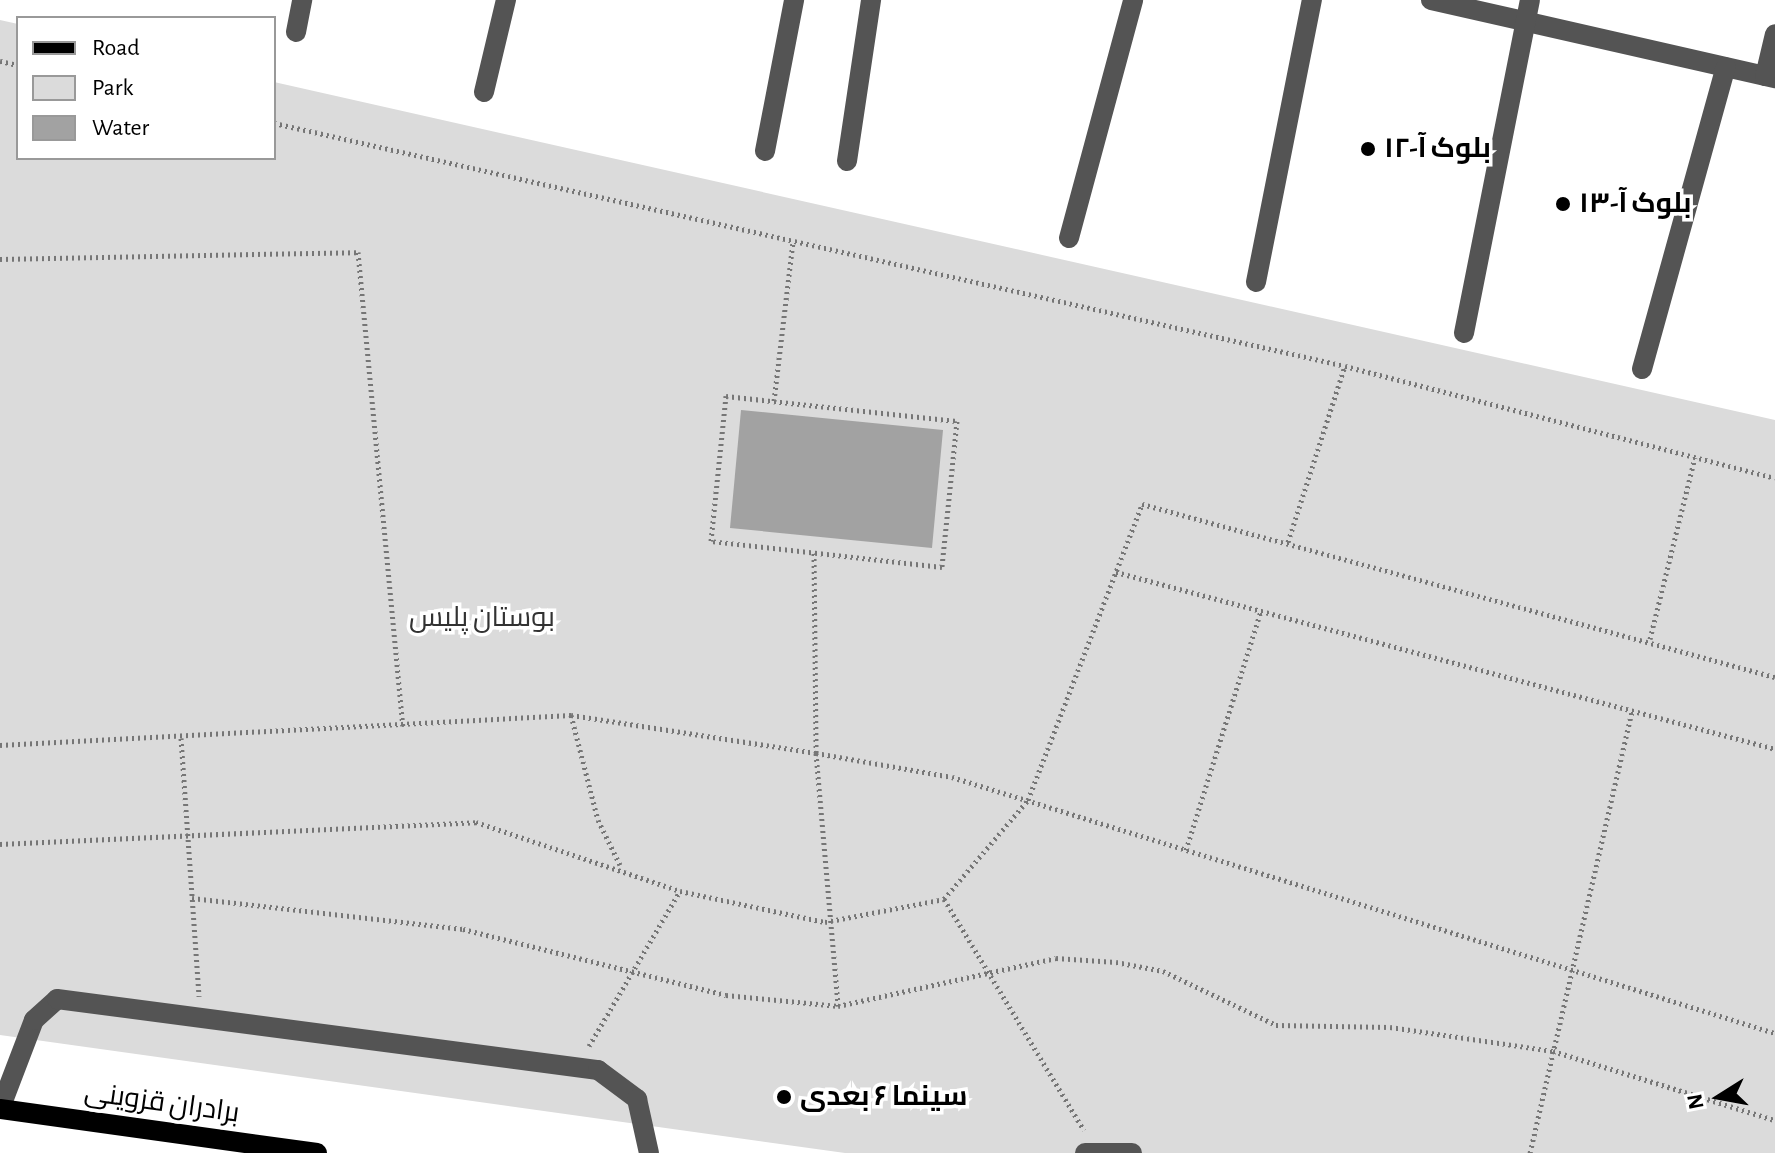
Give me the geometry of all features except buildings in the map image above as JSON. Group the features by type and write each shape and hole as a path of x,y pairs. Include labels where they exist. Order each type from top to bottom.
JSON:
{"main road":[{"name":"برادران قزوینی","path":"0,1109 317,1153"}],"lane":[{"path":"296,32 302,0"},
{"path":"484,92 506,0"},
{"path":"765,151 794,0"},
{"path":"847,161 871,0"},
{"path":"1069,238 1133,0"},
{"path":"1256,282 1312,0"},
{"path":"1431,0 1770,77 1775,34"},
{"path":"1464,333 1530,0"},
{"path":"1642,369 1726,67"},
{"path":"0,1109 34,1020 57,999 598,1070 637,1099 649,1153"},
{"path":"1090,1150 1132,1153"}],"path":[{"path":"276,123 1345,366 1775,478"},
{"path":"774,401 793,241"},
{"path":"0,259 358,252 403,726"},
{"path":"1288,542 1345,366"},
{"path":"726,396 774,401 957,421 942,567 711,541 726,396"},
{"path":"1650,639 1695,457"},
{"path":"0,844 188,832 476,822 620,866 680,891 825,922 944,899 1028,800 1142,504 1650,639 1775,677"},
{"path":"814,553 816,753 825,922 838,1006"},
{"path":"1116,572 1775,749"},
{"path":"1186,850 1261,611"},
{"path":"1530,1153 1632,711"},
{"path":"571,715 598,820 620,866"},
{"path":"0,745 181,738 571,715 816,753 952,777 1775,1033"},
{"path":"181,738 200,1016"},
{"path":"577,1066 680,891"},
{"path":"192,898 463,929 726,995 838,1006 1056,958 1116,962 1163,971 1294,1029 1390,1027 1553,1051 1775,1120"},
{"path":"944,899 1090,1150"}],"green space":[{"name":"بوستان پلیس","path":"0,20 16,24 16,160 276,160 276,82 1775,420 1775,1153 845,1153 0,1035"}],"water":[{"path":"741,410 943,430 932,548 730,528"}],"place":[{"name":"بلوک آ-۱۲","path":"1368,149"},
{"name":"بلوک آ-۱۳","path":"1563,204"},
{"name":"سینما ۶ بعدی","path":"784,1097"}]}
